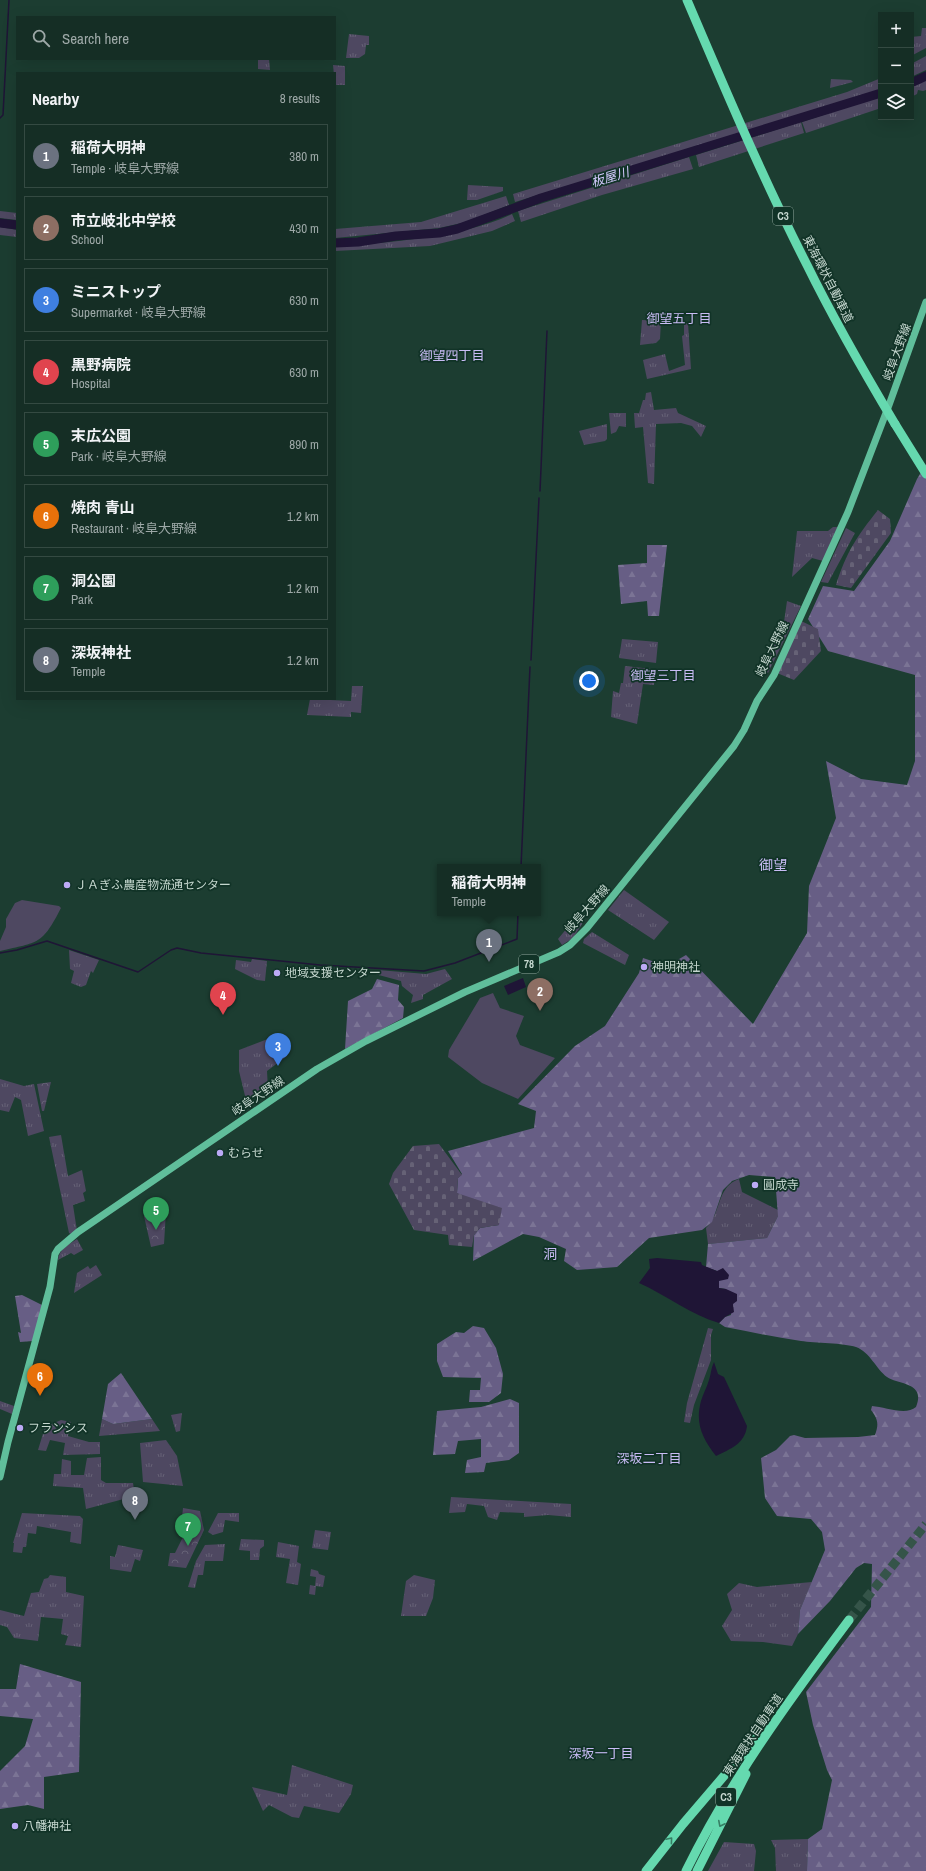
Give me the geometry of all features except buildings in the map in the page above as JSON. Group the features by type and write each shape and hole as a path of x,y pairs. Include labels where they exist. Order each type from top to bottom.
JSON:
{"highway":[{"name":"東海環状自動車道","path":"687,0 750,143 806,264 895,424 926,474"},
{"name":"東海環状自動車道","path":"686,1871 727,1795 772,1727 849,1620"},
{"path":"646,1871 742,1753 792,1699"},
{"path":"697,1871 772,1727"}],"main road":[{"name":"岐阜大野線","path":"0,1477 50,1287 55,1254 58,1249 78,1232 317,1069 366,1041 465,992 554,954 570,945 604,908 708,779 734,746 744,730 757,701 774,675 824,566 848,512 870,456 926,302"}],"green space":[{"path":"922,28 926,28 926,48 914,54 914,37 921,36"},
{"path":"349,34 369,36 369,45 366,45 365,54 359,58 346,58"},
{"path":"926,56 926,70 914,76 914,62"},
{"path":"258,60 269,60 270,70 258,69"},
{"path":"333,65 345,66 345,85 336,85 336,72 334,72"},
{"path":"831,79 851,80 853,82 830,88"},
{"path":"878,79 878,90 515,202 513,194 847,92"},
{"path":"926,80 926,90 918,90 917,94 914,96 914,86"},
{"path":"878,97 878,109 806,133 802,122"},
{"path":"801,122 804,133 699,167 696,155"},
{"path":"689,157 693,169 602,195 521,222 518,211"},
{"path":"468,185 503,187 503,191 477,200 467,200"},
{"path":"506,196 509,205 466,222 439,228 336,238 336,229 421,222"},
{"path":"0,211 16,213 16,220 0,218"},
{"path":"512,214 515,221 492,231 430,246 336,251 336,246 426,238 493,222"},
{"path":"0,227 16,230 16,237 0,235"},
{"path":"642,320 661,321 660,339 656,343 640,345"},
{"path":"684,323 688,323 691,369 647,379 643,360 665,354 669,371 685,365 682,336 684,335"},
{"path":"651,392 654,410 676,408 678,413 706,426 701,437 692,426 681,423 656,424 654,484 648,483 643,427 635,428 634,413 639,413 643,400 645,400 646,393"},
{"path":"609,413 626,413 626,427 619,426 616,432 611,434"},
{"path":"607,424 607,439 605,441 584,445 579,431"},
{"path":"926,464 926,1871 807,1871 808,1839 822,1829 832,1780 827,1770 813,1725 806,1692 871,1607 872,1564 864,1563 856,1568 830,1601 798,1634 800,1610 825,1550 822,1532 811,1519 777,1516 765,1498 761,1458 776,1450 790,1436 794,1435 805,1438 858,1437 875,1435 877,1422 871,1410 872,1406 901,1411 912,1410 916,1407 918,1399 917,1393 910,1386 892,1380 883,1374 861,1349 856,1347 782,1338 725,1327 719,1323 725,1317 731,1315 726,1289 719,1288 717,1271 706,1267 708,1244 767,1238 778,1216 775,1177 749,1175 732,1181 723,1190 712,1222 702,1230 649,1238 617,1267 577,1270 564,1261 566,1249 539,1237 523,1234 473,1261 474,1235 480,1228 499,1225 457,1193 458,1178 462,1174 448,1151 534,1128 536,1111 518,1104 575,1046 605,1026 639,973 643,958 667,966 686,955 753,1024 807,933 809,886 836,818 826,761 861,779 907,785 915,761 915,675 828,651 808,619 823,586 854,591 890,541 917,479"},
{"path":"878,510 890,519 891,533 851,588 836,585 844,563 853,545"},
{"path":"833,527 838,527 823,561 812,558 792,577 797,531 828,531"},
{"path":"846,528 855,533 828,583 821,582"},
{"path":"647,545 667,545 659,616 648,616 647,601 621,604 618,565 647,563"},
{"path":"787,601 801,606 768,673 763,671 784,622"},
{"path":"801,621 818,629 821,651 794,680 777,673"},
{"path":"622,639 658,642 656,663 619,658"},
{"path":"625,666 652,669 655,673 654,685 643,684 637,724 611,717 613,691 619,693 621,683 623,683"},
{"path":"352,686 363,686 361,713 351,712 351,717 307,715 310,700 351,701"},
{"path":"624,890 669,922 654,940 608,910"},
{"path":"22,900 59,906 61,908 49,929 38,940 23,946 0,951 0,941 6,927 6,919 15,903"},
{"path":"577,916 584,921 573,938 562,945 558,939"},
{"path":"592,932 629,955 625,965 583,943 584,939"},
{"path":"69,950 99,960 93,973 91,971 86,985 81,987 71,983 74,971 70,969"},
{"path":"252,959 267,961 265,981 257,980 235,969 236,960 251,962"},
{"path":"445,969 452,979 423,995 423,999 411,1003 413,995 402,986 401,981 375,974 378,970 426,974"},
{"path":"377,979 399,985 398,1000 404,1007 403,1018 345,1049 348,1001 372,989"},
{"path":"493,993 500,1008 524,1016 516,1036 520,1045 555,1058 518,1099 482,1083 448,1057 449,1050 480,998"},
{"path":"273,1037 287,1056 267,1071 268,1090 246,1100 239,1071 239,1050"},
{"path":"0,1079 24,1086 34,1084 44,1131 28,1136 21,1100 15,1097 9,1112 0,1110"},
{"path":"51,1082 44,1111 42,1111 37,1084"},
{"path":"61,1135 68,1176 82,1170 86,1191 83,1193 85,1201 73,1205 77,1231 71,1234 69,1233 49,1137"},
{"path":"439,1144 462,1175 458,1178 457,1193 502,1208 499,1225 480,1228 474,1235 472,1247 449,1245 448,1235 414,1230 389,1184 393,1173 413,1146"},
{"path":"739,1179 742,1192 778,1210 778,1216 767,1238 708,1244 706,1228 715,1215 726,1188"},
{"path":"166,1211 164,1244 151,1247 144,1216"},
{"path":"77,1239 83,1250 74,1255 71,1253 58,1260 62,1250"},
{"path":"96,1265 102,1275 74,1293 77,1273 88,1266 90,1269"},
{"path":"22,1295 42,1305 33,1341 20,1342 18,1332 21,1333 15,1296"},
{"path":"473,1326 484,1328 496,1348 503,1374 501,1393 489,1402 469,1402 470,1390 480,1390 481,1378 443,1377 437,1361 437,1344 456,1332 464,1333"},
{"path":"708,1328 713,1329 711,1335 711,1360 694,1405 690,1423 684,1422 687,1403"},
{"path":"121,1373 152,1419 113,1424 102,1419 108,1384"},
{"path":"510,1399 519,1403 519,1453 509,1460 486,1463 484,1472 465,1473 467,1460 481,1457 481,1439 458,1441 455,1454 433,1455 437,1411 481,1407"},
{"path":"0,1401 14,1406 12,1414 0,1409"},
{"path":"182,1413 180,1431 176,1432 171,1415"},
{"path":"102,1419 113,1424 152,1419 160,1431 99,1436"},
{"path":"61,1420 71,1422 68,1436 89,1442 100,1442 100,1454 63,1455 65,1443 50,1440 46,1451 38,1450 45,1427"},
{"path":"166,1440 177,1456 183,1486 143,1482 140,1443"},
{"path":"101,1457 101,1480 106,1483 133,1483 135,1496 86,1509 83,1488 53,1486 54,1474 61,1474 62,1459 71,1461 71,1475 84,1475 87,1458"},
{"path":"451,1497 571,1504 571,1517 548,1515 524,1517 524,1513 500,1512 497,1520 488,1517 484,1506 467,1504 465,1512 449,1513"},
{"path":"183,1508 200,1511 204,1530 186,1568 168,1566 170,1553 175,1553 183,1537 181,1528"},
{"path":"22,1513 80,1516 83,1519 81,1544 70,1542 71,1532 37,1526 36,1534 28,1533 26,1547 23,1547 22,1553 13,1552 13,1543"},
{"path":"218,1513 239,1513 239,1522 225,1520 223,1532 213,1535 208,1532"},
{"path":"315,1530 331,1532 328,1550 312,1548"},
{"path":"241,1539 264,1540 264,1546 260,1549 259,1560 250,1560 250,1551 239,1550"},
{"path":"278,1542 299,1546 297,1562 301,1564 298,1585 286,1583 290,1559 276,1557"},
{"path":"225,1544 223,1561 205,1561 203,1575 198,1575 195,1588 188,1587 196,1561 205,1545"},
{"path":"118,1545 143,1550 140,1561 135,1559 131,1572 110,1569 110,1556 115,1557"},
{"path":"311,1569 318,1571 319,1574 325,1576 323,1587 316,1586 315,1595 309,1594 310,1585 315,1586 316,1577 310,1576"},
{"path":"50,1575 66,1577 66,1592 84,1596 81,1647 65,1645 68,1636 61,1634 63,1619 41,1617 38,1641 14,1638 7,1627 0,1625 0,1610 24,1616 31,1593 39,1592 44,1579 48,1578"},
{"path":"414,1575 435,1580 433,1598 426,1616 401,1616 406,1581"},
{"path":"812,1582 800,1610 798,1634 792,1646 763,1642 731,1641 722,1626 732,1610 727,1594 739,1583 757,1587"},
{"path":"20,1664 81,1682 79,1772 44,1777 44,1809 28,1805 0,1809 0,1771 25,1746 33,1719 0,1716 0,1689 16,1689"},
{"path":"292,1765 353,1785 351,1794 339,1813 304,1806 299,1818 292,1817 269,1805 263,1811 252,1787 287,1795"},
{"path":"808,1839 807,1871 776,1871 775,1848 771,1840"},
{"path":"724,1842 754,1844 756,1851 754,1871 708,1871"}],"shaded area":[{"path":"523,978 526,987 508,995 504,986"},
{"path":"657,1258 701,1262 702,1265 717,1271 723,1268 729,1275 728,1279 719,1281 719,1288 726,1289 737,1294 737,1301 733,1304 734,1312 725,1317 719,1323 698,1315 639,1283 650,1268 649,1259"},
{"path":"714,1362 718,1374 724,1377 747,1426 746,1432 740,1442 716,1456 707,1443 699,1423 699,1409"}],"waterway":[{"path":"0,118 3,115 9,0"},
{"name":"板屋川","path":"914,82 926,76"},
{"name":"板屋川","path":"336,243 439,233 457,229 541,198 878,94"},
{"name":"板屋川","path":"0,223 16,225"},
{"path":"540,491 547,331"},
{"path":"531,660 539,498"},
{"path":"521,864 530,667"},
{"path":"0,953 17,950 47,941 138,972 171,950 177,948 201,953 320,965 424,971 455,963 517,939 518,916"}],"tunnel":[{"path":"849,1620 926,1524"}],"place":[{"name":"ＪＡぎふ農産物流通センター","path":"67,885"},
{"name":"稲荷大明神","path":"489,962"},
{"name":"神明神社","path":"644,967"},
{"name":"地域支援センター","path":"277,973"},
{"name":"市立岐北中学校","path":"540,1011"},
{"name":"黒野病院","path":"223,1015"},
{"name":"ミニストップ","path":"278,1066"},
{"name":"むらせ","path":"220,1153"},
{"name":"圓成寺","path":"755,1185"},
{"name":"末広公園","path":"156,1230"},
{"name":"焼肉 青山","path":"40,1396"},
{"name":"フランシス","path":"20,1428"},
{"name":"深坂神社","path":"135,1520"},
{"name":"洞公園","path":"188,1546"},
{"name":"八幡神社","path":"15,1826"}],"district":[{"name":"御望五丁目","path":"679,318"},
{"name":"御望四丁目","path":"452,355"},
{"name":"御望三丁目","path":"663,675"},
{"name":"御望","path":"773,865"},
{"name":"洞","path":"550,1254"},
{"name":"深坂二丁目","path":"649,1458"},
{"name":"深坂一丁目","path":"601,1753"}]}
